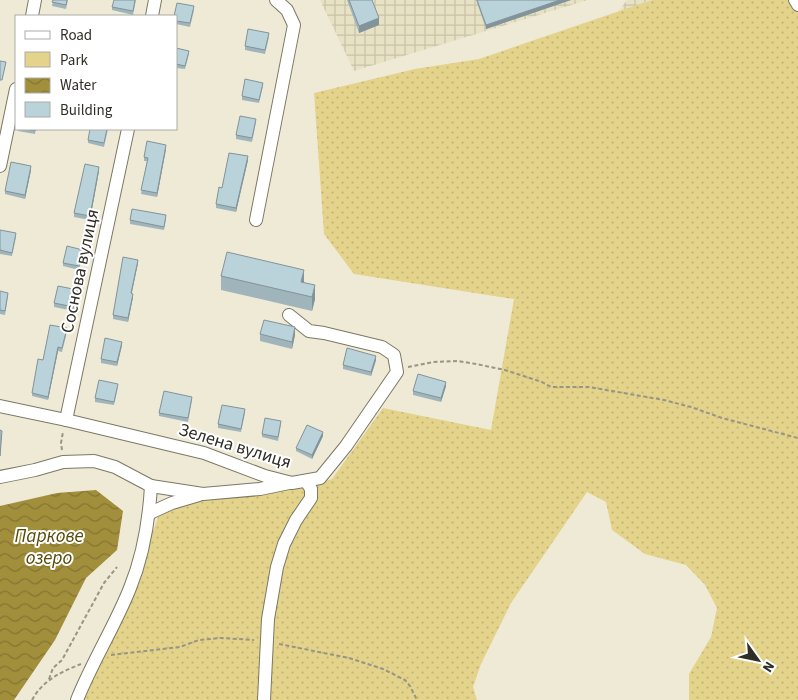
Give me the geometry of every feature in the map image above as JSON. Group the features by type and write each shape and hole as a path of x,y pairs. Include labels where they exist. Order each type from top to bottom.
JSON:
{"street":[{"path":"32,15 35,0"},
{"path":"152,15 156,0"},
{"path":"256,220 294,25 287,10 276,0"},
{"path":"794,0 798,5"},
{"path":"0,166 15,94"},
{"name":"Соснова вулиця","path":"66,420 128,130"},
{"path":"289,315 309,331 382,347 394,355 397,372"},
{"name":"Зелена вулиця","path":"0,406 204,453 265,476 292,483 320,478 346,446 397,372"},
{"path":"0,477 63,462 94,462 115,467 151,486 203,494"},
{"path":"264,700 268,619 277,567 284,544 296,520 311,498 311,490 306,480"},
{"path":"150,513 172,503 203,494 260,490 292,483"},
{"path":"77,700 130,589 140,559 150,513 151,486"}],"path":[{"path":"397,372 413,364 434,362 476,364 505,370 542,382 551,387 590,387 664,400 798,438"},
{"path":"63,462 61,443 66,420"},
{"path":"49,679 53,668 62,660 104,583 117,567"},
{"path":"32,700 36,692 49,679 97,656"}],"shaded area":[{"path":"320,0 588,0 354,71"},
{"path":"627,0 652,0 618,12"}],"green space":[{"path":"652,0 791,0 798,10 798,700 689,700 689,674 711,637 717,608 705,585 686,565 645,554 612,530 606,502 587,492 511,603 481,664 473,687 477,700 84,700 131,595 158,517 177,505 188,502 319,483 332,479 383,408 491,430 514,299 354,274 324,234 314,93 415,69 479,59"}],"water":[{"name":"Паркове озеро","path":"96,490 123,511 117,550 86,578 55,640 14,700 0,700 0,506 57,493"}],"building":[{"path":"53,0 67,0 66,5 52,2"},
{"path":"114,0 135,0 133,11 112,7"},
{"path":"349,0 372,0 379,18 359,26"},
{"path":"477,0 560,0 486,25"},
{"path":"177,3 194,6 190,23 178,21 178,15 174,15"},
{"path":"248,29 269,33 265,50 245,46"},
{"path":"178,48 189,51 185,66 178,64"},
{"path":"0,61 6,62 2,80 0,80"},
{"path":"245,79 263,83 259,100 242,96"},
{"path":"240,116 256,119 252,138 236,135"},
{"path":"90,130 107,130 104,143 88,140"},
{"path":"147,141 166,145 157,193 141,190 148,158 144,157"},
{"path":"229,153 248,156 236,208 216,204 219,187 222,188"},
{"path":"11,162 31,166 25,195 5,191"},
{"path":"85,164 99,167 90,216 74,213"},
{"path":"132,209 166,215 164,227 130,220"},
{"path":"0,230 16,233 12,253 0,250"},
{"path":"67,246 83,250 79,266 63,263"},
{"path":"227,252 304,270 301,282 315,285 312,297 221,276"},
{"path":"123,257 138,260 128,318 113,315"},
{"path":"58,286 78,290 74,307 54,303"},
{"path":"0,291 8,293 5,311 0,310"},
{"path":"264,320 295,327 292,342 260,334"},
{"path":"50,325 67,328 62,348 58,347 48,397 32,393 38,359 43,360"},
{"path":"105,338 122,342 117,362 101,359"},
{"path":"347,348 376,356 371,372 343,365"},
{"path":"418,374 446,382 441,398 413,391"},
{"path":"99,380 118,384 114,402 95,398"},
{"path":"164,391 192,397 188,418 159,413"},
{"path":"222,405 245,409 241,429 218,424"},
{"path":"265,418 281,421 278,437 262,434"},
{"path":"307,425 323,432 312,455 296,448"},
{"path":"0,430 2,431 0,456"}]}
